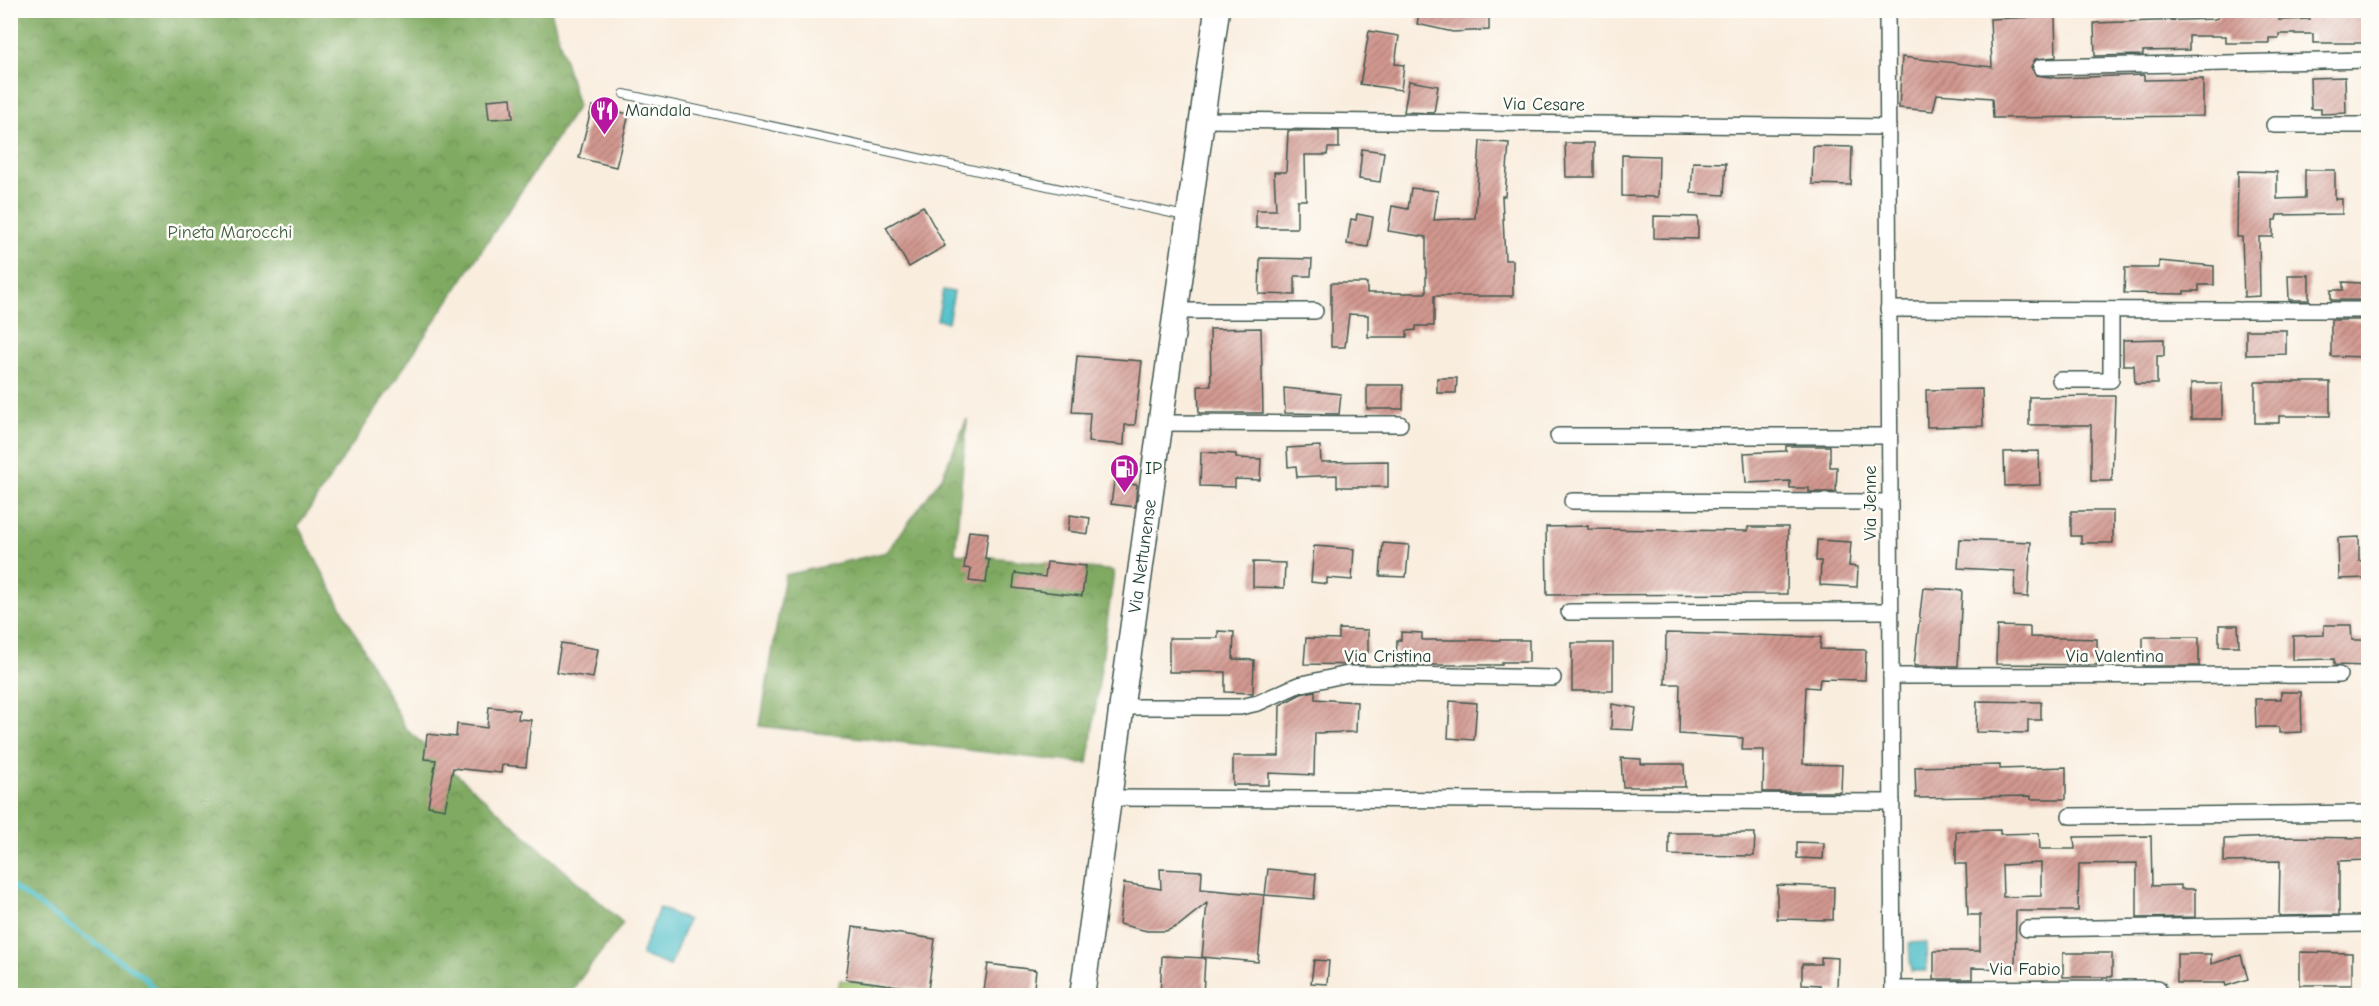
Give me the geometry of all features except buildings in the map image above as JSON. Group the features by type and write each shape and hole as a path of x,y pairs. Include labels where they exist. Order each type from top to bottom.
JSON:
{"main road":[{"name":"Via Nettunense","path":"1082,996 1216,10"}],"street":[{"name":"Via Jenne","path":"1887,10 1893,992"},
{"path":"2041,67 2368,60"},
{"name":"Via Cesare","path":"1201,120 1888,127"},
{"path":"2274,125 2368,125"},
{"path":"1888,309 2368,310"},
{"path":"2060,380 2111,380 2111,310"},
{"path":"1175,311 1314,311"},
{"path":"1160,423 1400,424"},
{"path":"1558,435 1889,436"},
{"path":"1572,501 1890,502"},
{"path":"1569,612 1890,611"},
{"name":"Via Cristina","path":"1121,706 1240,707 1258,703 1298,684 1355,673 1553,678"},
{"name":"Via Valentina","path":"1891,676 2338,675"},
{"path":"1109,798 1892,802"},
{"path":"2070,816 2368,813"},
{"path":"2027,929 2368,924"},
{"name":"Via Fabio","path":"1893,992 2158,987"}],"lane":[{"path":"624,94 1187,216"}],"green space":[{"name":"Pineta Marocchi","path":"10,11 551,11 578,106 298,526 406,729 623,923 568,995 11,995"},
{"path":"967,419 955,553 1114,571 1088,764 760,726 785,575 887,552 942,477"},
{"path":"840,980 921,992 920,995 837,995"}],"water":[{"path":"943,290 954,292 948,322 937,320"},
{"path":"659,908 688,920 670,966 641,955"},
{"path":"1926,942 1927,971 1911,971 1909,943"}],"waterway":[{"path":"10,885 144,977 160,996"}],"place":[{"name":"Mandala","path":"604,136"},
{"name":"IP","path":"1124,494"}]}
